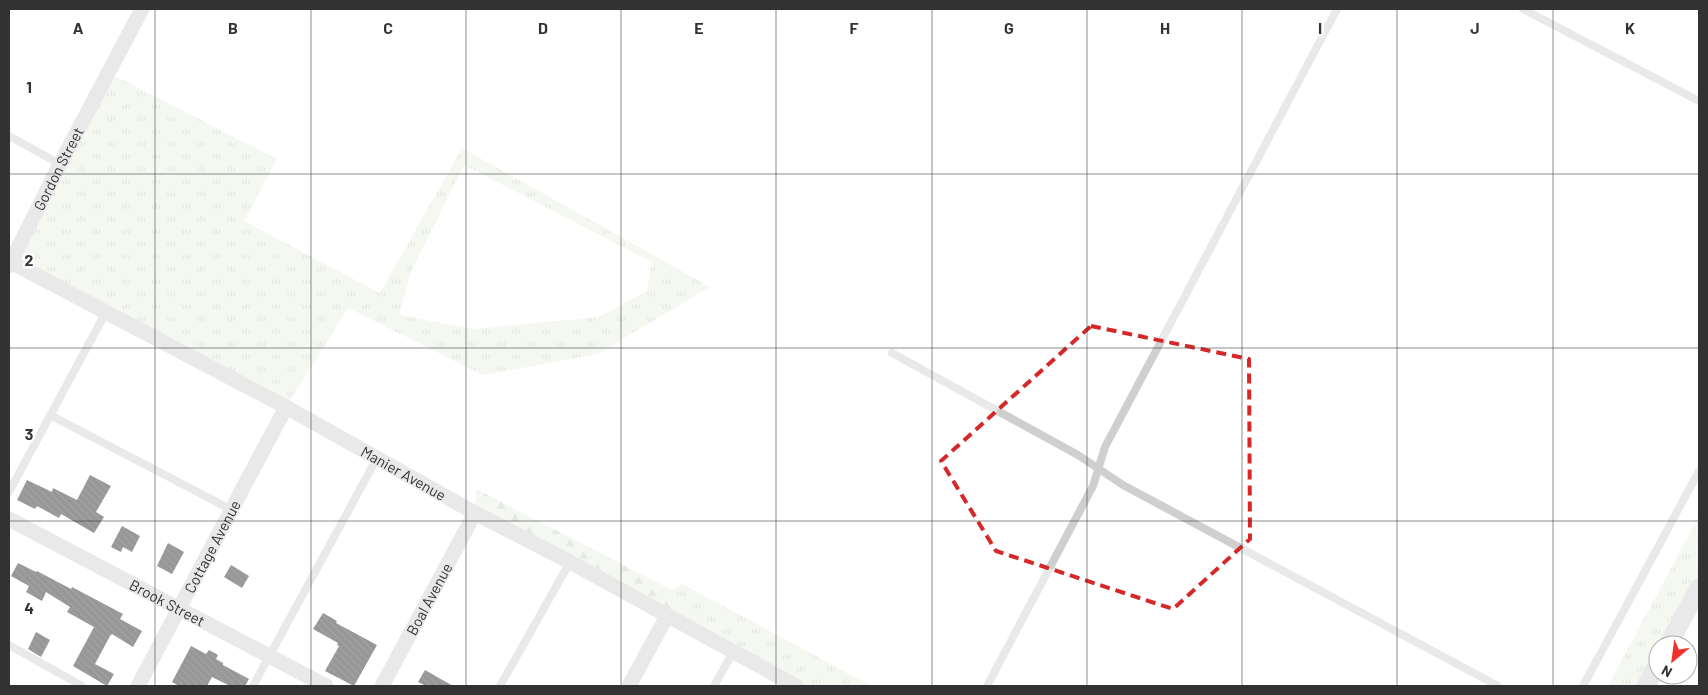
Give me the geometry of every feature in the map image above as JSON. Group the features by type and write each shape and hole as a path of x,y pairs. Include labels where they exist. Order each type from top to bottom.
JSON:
{"street":[{"name":"Gordon Street","path":"9,263 142,9"},
{"name":"Manier Avenue","path":"9,263 286,406 475,513 570,562 796,686"},
{"name":"Cottage Avenue","path":"138,686 286,406"},
{"name":"Boal Avenue","path":"382,686 475,513"},
{"name":"Brook Street","path":"9,519 326,686"},
{"path":"1673,635 1699,588"},
{"path":"629,686 667,616"}],"lane":[{"path":"987,686 1094,486 1105,447 1338,9"},
{"path":"1523,9 1699,102"},
{"path":"9,136 60,164"},
{"path":"9,492 106,312"},
{"path":"892,353 1078,455 1123,485 1498,686"},
{"path":"50,415 232,510"},
{"path":"253,686 377,458"},
{"path":"1583,686 1699,471"},
{"path":"500,686 570,562"},
{"path":"9,645 82,686"},
{"path":"714,686 733,652"}],"highlighted area":[{"path":"1091,326 1249,359 1250,539 1173,609 996,551 941,461"}],"green space":[{"path":"109,73 277,159 244,221 380,293 462,148 710,287 598,354 483,375 348,308 286,407 11,262","holes":["464,165 652,262 647,291 599,317 473,329 399,315 411,272"]},
{"path":"476,489 672,590 667,616 475,513"},
{"path":"1699,516 1699,588 1673,635 1648,635 1648,682 1646,686 1608,686"},
{"path":"682,584 872,686 796,686 667,616 672,590"}],"building":[{"path":"90,475 111,486 96,512 104,517 94,533 61,514 59,518 37,506 35,509 17,500 27,480 52,492 53,488 77,500"},
{"path":"122,526 140,536 132,552 123,547 121,552 111,547"},
{"path":"168,543 184,552 172,574 157,566"},
{"path":"18,563 71,589 72,587 123,614 120,619 142,631 133,647 112,634 110,636 95,664 114,674 107,686 73,666 94,627 67,612 70,607 46,592 42,601 26,592 29,586 11,576"},
{"path":"231,565 249,576 242,588 224,577"},
{"path":"323,613 337,621 336,623 377,645 354,686 325,671 339,646 337,645 338,643 313,629"},
{"path":"36,632 50,640 41,657 28,649"},
{"path":"191,646 206,654 209,650 218,655 216,659 223,663 223,665 249,679 245,686 230,686 212,677 207,686 179,686 172,682"},
{"path":"425,670 453,686 426,686 418,682"}]}
